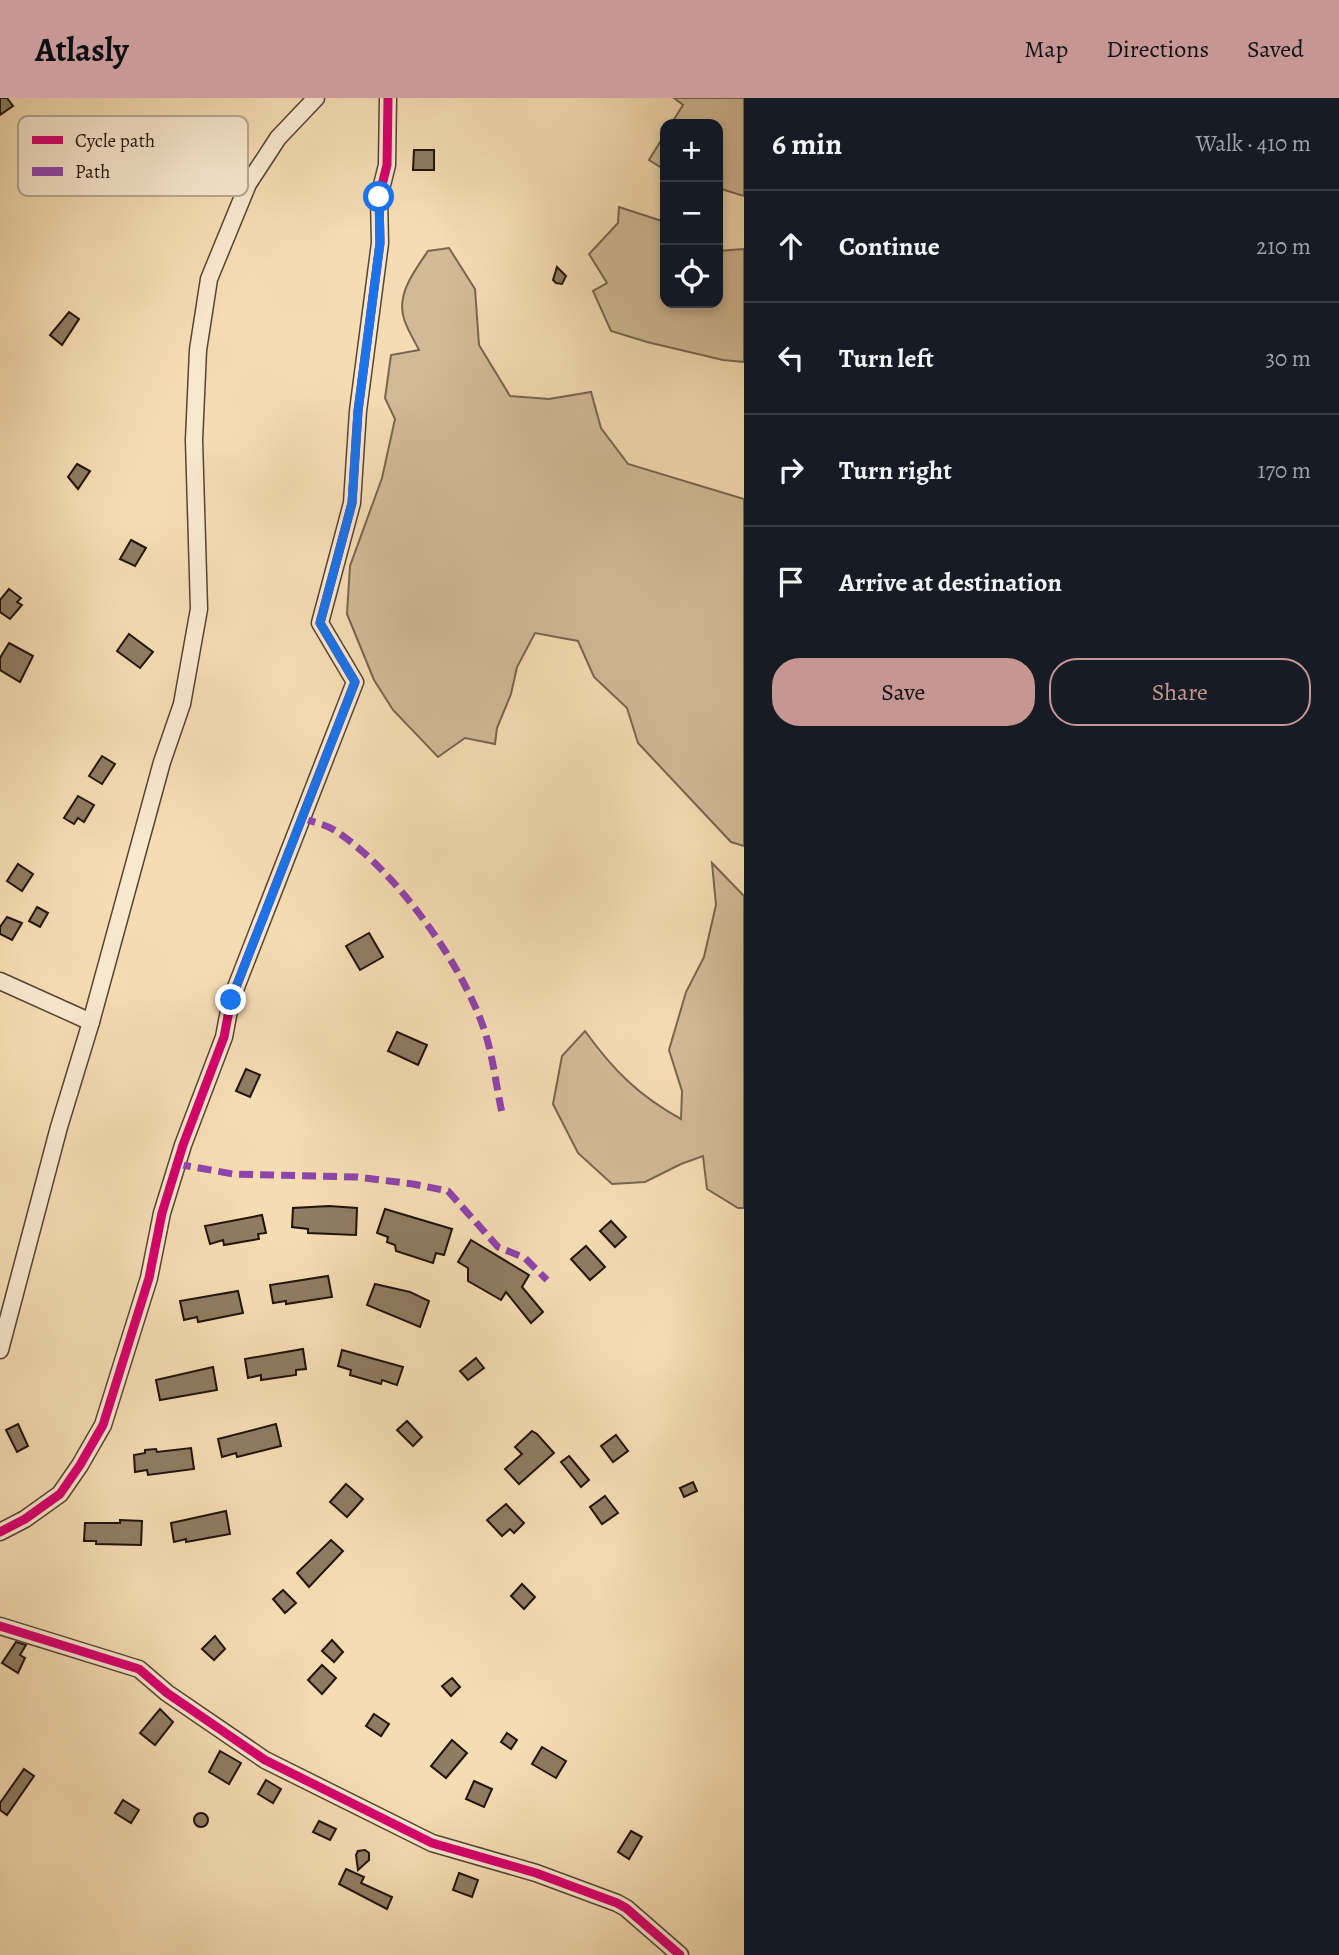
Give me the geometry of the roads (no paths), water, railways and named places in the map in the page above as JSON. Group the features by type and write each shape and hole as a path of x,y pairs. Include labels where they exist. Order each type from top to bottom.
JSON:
{"street":[{"path":"248,184 278,138 316,98"},
{"path":"0,1532 60,1494 103,1425 149,1278 166,1200 183,1145 224,1037 231,1000 355,682 320,623 352,503 358,411 380,243 379,197 387,165 388,98"},
{"path":"0,1350 59,1127 162,762 182,704 199,609 194,440 198,350 209,279 243,196"},
{"path":"0,981 91,1021"},
{"path":"0,1626 139,1669 167,1693 265,1760 432,1843 536,1873 617,1903 680,1955"}]}
